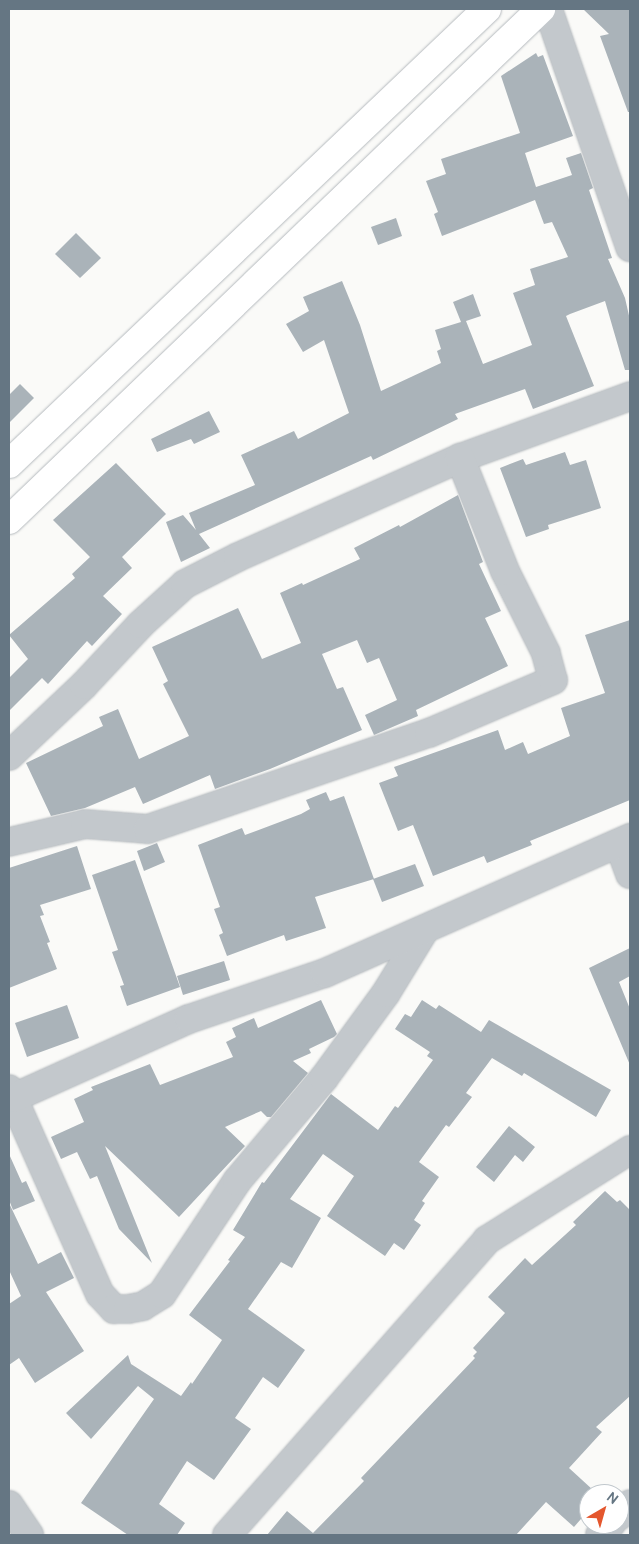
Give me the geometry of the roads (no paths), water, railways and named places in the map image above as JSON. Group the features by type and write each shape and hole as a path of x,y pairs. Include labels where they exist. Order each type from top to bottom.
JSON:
{"main road":[{"path":"9,464 487,9"},
{"path":"9,520 541,9"}],"street":[{"path":"548,9 630,247"},
{"path":"9,756 185,584 238,557 460,458 630,396"},
{"path":"9,842 86,824 148,829 429,733 553,680 546,653 505,571 460,458"},
{"path":"424,931 386,993 324,1078 237,1181 162,1294 143,1306 128,1310 114,1309 100,1294 11,1094 189,1019 325,973 625,841 630,874"},
{"path":"227,1535 487,1240 630,1150"}]}
